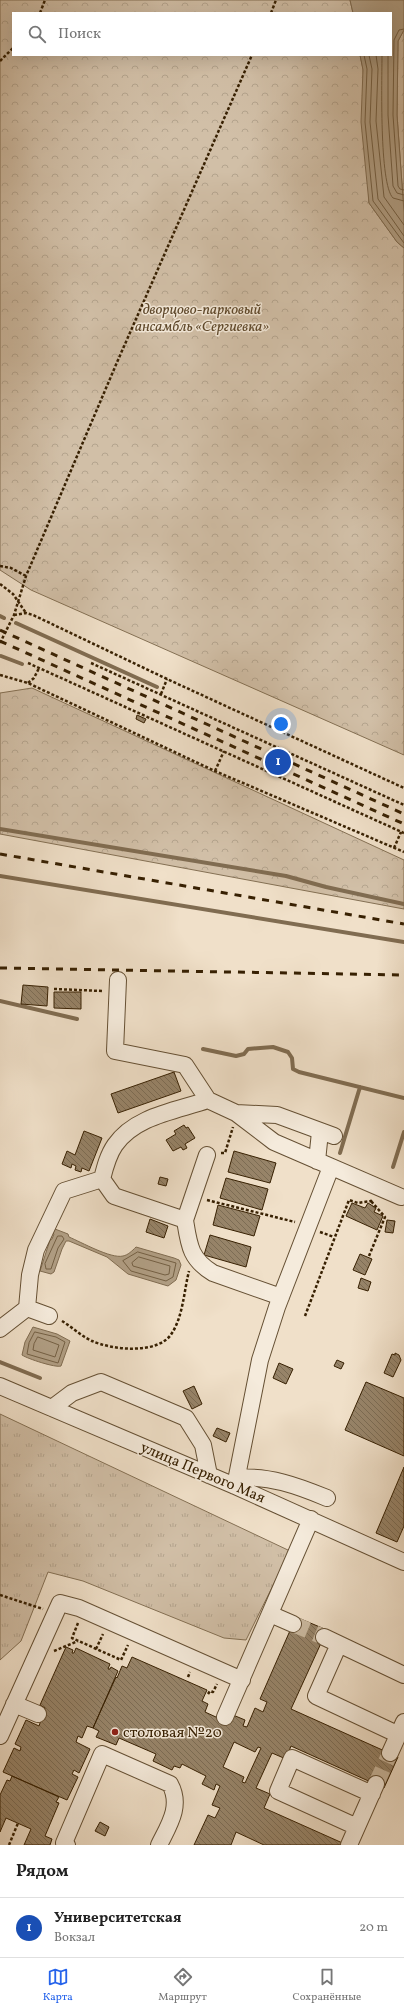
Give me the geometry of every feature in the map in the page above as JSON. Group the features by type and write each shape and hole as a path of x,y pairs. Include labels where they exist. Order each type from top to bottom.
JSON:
{"street":[{"path":"118,986 115,1051 185,1066 208,1100 236,1113 274,1142 324,1164 375,1194 401,1197"},
{"path":"102,1179 108,1158 116,1144 136,1124 208,1100"},
{"path":"236,1113 277,1115 327,1134 324,1164 307,1226 260,1360 236,1482 255,1477 282,1482 327,1498"},
{"path":"206,1155 185,1220 189,1245 194,1258 203,1267 213,1273 281,1297"},
{"path":"102,1179 114,1196 185,1220"},
{"path":"0,1329 27,1308 30,1275 36,1250 64,1191 102,1179"},
{"path":"27,1308 49,1316"},
{"path":"52,1408 72,1393 102,1382 186,1418 203,1445 209,1475"},
{"name":"улица Первого Мая","path":"0,1386 209,1475 236,1482 404,1562"},
{"path":"225,1717 311,1519"},
{"path":"0,1736 60,1603 79,1608 240,1684"},
{"path":"270,1614 293,1624"},
{"path":"324,1637 404,1674"},
{"path":"339,1644 316,1696 401,1728 390,1753"},
{"path":"14,1704 38,1714"},
{"path":"67,1845 64,1843 102,1754 170,1784 175,1793 174,1814 159,1845"},
{"path":"349,1845 374,1789 292,1758 278,1791 357,1827"}],"path":[{"path":"40,12 45,0"},
{"path":"271,12 276,0"},
{"path":"0,62 12,49"},
{"path":"0,643 14,615 26,576 118,360 252,56"},
{"path":"0,566 11,568 26,576"},
{"path":"0,584 13,594 26,613"},
{"path":"14,615 26,613 33,615 167,679 404,788"},
{"path":"28,663 403,832 394,848"},
{"path":"91,663 404,805"},
{"path":"28,683 34,678 39,668"},
{"path":"0,675 28,683 215,771 404,852"},
{"path":"161,694 167,679"},
{"path":"215,771 224,751"},
{"path":"54,989 118,986"},
{"path":"228,1141 231,1132"},
{"path":"305,1316 349,1200 358,1203 375,1194 385,1217 369,1256"},
{"path":"193,1196 307,1226 334,1237"},
{"path":"49,1316 68,1325 90,1341 106,1346 146,1348 160,1344 167,1339 174,1328 190,1265 194,1258"},
{"path":"0,1595 55,1613"},
{"path":"80,1619 72,1638 121,1660 129,1640"},
{"path":"96,1649 104,1630"},
{"path":"50,1653 78,1641"},
{"path":"208,1694 210,1691 213,1692 218,1679 240,1684"},
{"path":"8,1845 18,1823"}],"green space":[{"name":"дворцово-парковый ансамбль «Сергиевка»","path":"0,0 350,0 353,12 12,12 12,56 360,56 363,69 369,203 397,242 404,248 404,755 31,590 0,570"},
{"path":"404,30 404,212 397,115 398,41"},
{"path":"32,688 404,860 404,909 0,834 0,693"},
{"path":"0,1414 290,1551 246,1640 224,1638 83,1581 48,1572 21,1641 0,1660"}],"water":[{"path":"350,0 404,0 404,30 398,41 397,115 404,212 404,248 397,242 369,203 361,122 363,70 360,56 392,56 392,12 353,12"},
{"path":"55,1229 68,1234 69,1237 88,1246 111,1255 123,1256 130,1253 136,1247 179,1260 181,1265 176,1280 168,1286 128,1274 107,1257 69,1241 66,1241 62,1249 54,1272 51,1274 40,1271 50,1240 54,1234 52,1232"},
{"path":"33,1327 57,1334 70,1341 61,1366 42,1363 22,1355 25,1342"}],"building":[{"path":"137,715 146,719 144,723 136,719"},
{"path":"23,985 48,987 47,1006 21,1004"},
{"path":"54,992 81,992 81,1009 54,1008"},
{"path":"174,1072 181,1091 118,1113 111,1094"},
{"path":"184,1125 186,1128 188,1127 195,1138 185,1144 187,1148 183,1150 181,1147 173,1151 166,1140 176,1134 174,1131"},
{"path":"84,1131 102,1138 89,1171 82,1168 81,1172 75,1170 76,1166 72,1164 71,1168 62,1164 67,1151 75,1155"},
{"path":"234,1151 276,1163 270,1183 228,1172"},
{"path":"160,1177 168,1179 166,1186 158,1184"},
{"path":"226,1178 268,1189 262,1210 220,1198"},
{"path":"352,1203 365,1208 368,1203 376,1208 374,1212 383,1216 377,1230 346,1216"},
{"path":"218,1205 260,1216 254,1236 213,1225"},
{"path":"150,1219 168,1226 164,1238 146,1232"},
{"path":"387,1220 395,1221 393,1233 385,1232"},
{"path":"210,1235 251,1247 246,1267 204,1255"},
{"path":"360,1254 372,1259 365,1275 353,1270"},
{"path":"361,1278 371,1282 368,1291 358,1288"},
{"path":"395,1353 399,1355 401,1360 393,1377 384,1373 392,1354 395,1355"},
{"path":"337,1360 344,1363 341,1369 334,1366"},
{"path":"279,1363 293,1369 286,1384 273,1378"},
{"path":"366,1382 404,1398 404,1456 345,1430"},
{"path":"194,1386 202,1404 192,1409 183,1391"},
{"path":"217,1428 230,1433 226,1442 213,1436"},
{"path":"404,1467 404,1526 397,1542 376,1533"},
{"path":"296,1617 327,1630 291,1709 398,1757 384,1788 291,1746 286,1759 272,1753 256,1788 270,1794 264,1808 347,1845 264,1845 236,1832 231,1845 194,1845 208,1815 215,1818 220,1808 212,1805 220,1786 216,1784 214,1790 202,1784 206,1776 182,1764 180,1768 174,1766 172,1770 153,1761 156,1754 119,1738 116,1745 96,1737 99,1731 93,1728 122,1666 127,1668 132,1657 207,1690 202,1701 208,1704 205,1712 229,1723 233,1715 245,1720 243,1726 247,1727 255,1708 263,1712 267,1702 260,1699","holes":["234,1742 255,1752 258,1747 261,1748 245,1783 242,1782 244,1777 223,1767"]},
{"path":"66,1647 73,1650 72,1653 74,1653 76,1648 110,1664 108,1669 111,1667 118,1671 93,1728 87,1726 82,1738 78,1736 76,1742 90,1749 79,1773 74,1770 72,1774 78,1777 67,1800 3,1772 14,1748 20,1751 21,1747 15,1744 26,1720 39,1726 45,1708 40,1705"},
{"path":"12,1776 59,1797 56,1802 59,1803 45,1836 52,1839 50,1845 24,1845 31,1829 6,1818 0,1832 0,1795 7,1780 10,1781"},
{"path":"100,1822 109,1827 105,1836 95,1831"}],"waterway":[{"path":"0,616 4,618"},
{"path":"16,623 157,687"},
{"path":"1,656 22,664"},
{"path":"0,829 286,876 326,887 404,904"},
{"path":"0,876 404,942"},
{"path":"0,1001 77,1019"},
{"path":"203,1049 236,1056 244,1054 248,1049 273,1047 288,1052 292,1058 293,1069 299,1072 404,1098"},
{"path":"340,1153 360,1087"},
{"path":"393,1167 404,1132"},
{"path":"0,1362 40,1378"}],"tunnel":[{"path":"293,1624 324,1637"},
{"path":"376,1784 390,1753"}],"railway":[{"path":"0,630 404,814"},
{"path":"0,641 404,824"},
{"path":"0,854 404,924"},
{"path":"0,968 404,975"}],"place":[{"name":"Университетская","path":"278,762"},
{"name":"столовая №20","path":"115,1732"}]}
